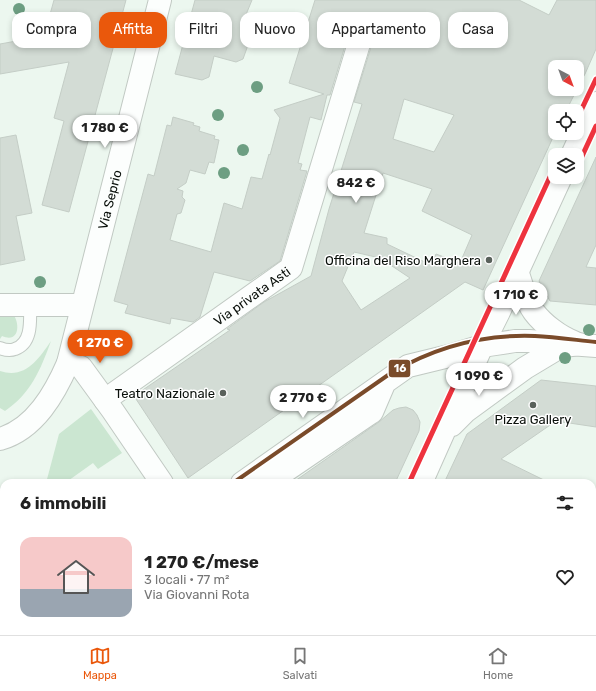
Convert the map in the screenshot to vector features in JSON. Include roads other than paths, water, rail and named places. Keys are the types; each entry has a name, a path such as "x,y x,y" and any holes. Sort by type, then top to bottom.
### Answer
{"street":[{"name":"Via Seprio","path":"0,439 21,428 36,415 49,399 68,362 160,0"},
{"name":"Via privata Asti","path":"105,400 291,268 358,48"},
{"path":"575,148 596,103"},
{"path":"423,479 482,346 558,184"},
{"path":"517,271 525,295 534,312 556,333 565,339 588,345"},
{"path":"0,305 30,304 82,306"},
{"path":"248,479 408,366 450,356 482,346 515,341 588,345"},
{"path":"444,433 466,410 525,368 560,347 588,345"},
{"path":"68,362 81,367 159,479"},
{"path":"274,479 372,412 384,384"}],"lane":[{"path":"0,348 10,351 18,348 24,343 28,336 30,304"}],"place":[{"name":"Officina del Riso Marghera","path":"489,260"},
{"name":"Teatro Nazionale","path":"223,393"},
{"name":"Pizza Gallery","path":"533,405"}]}
